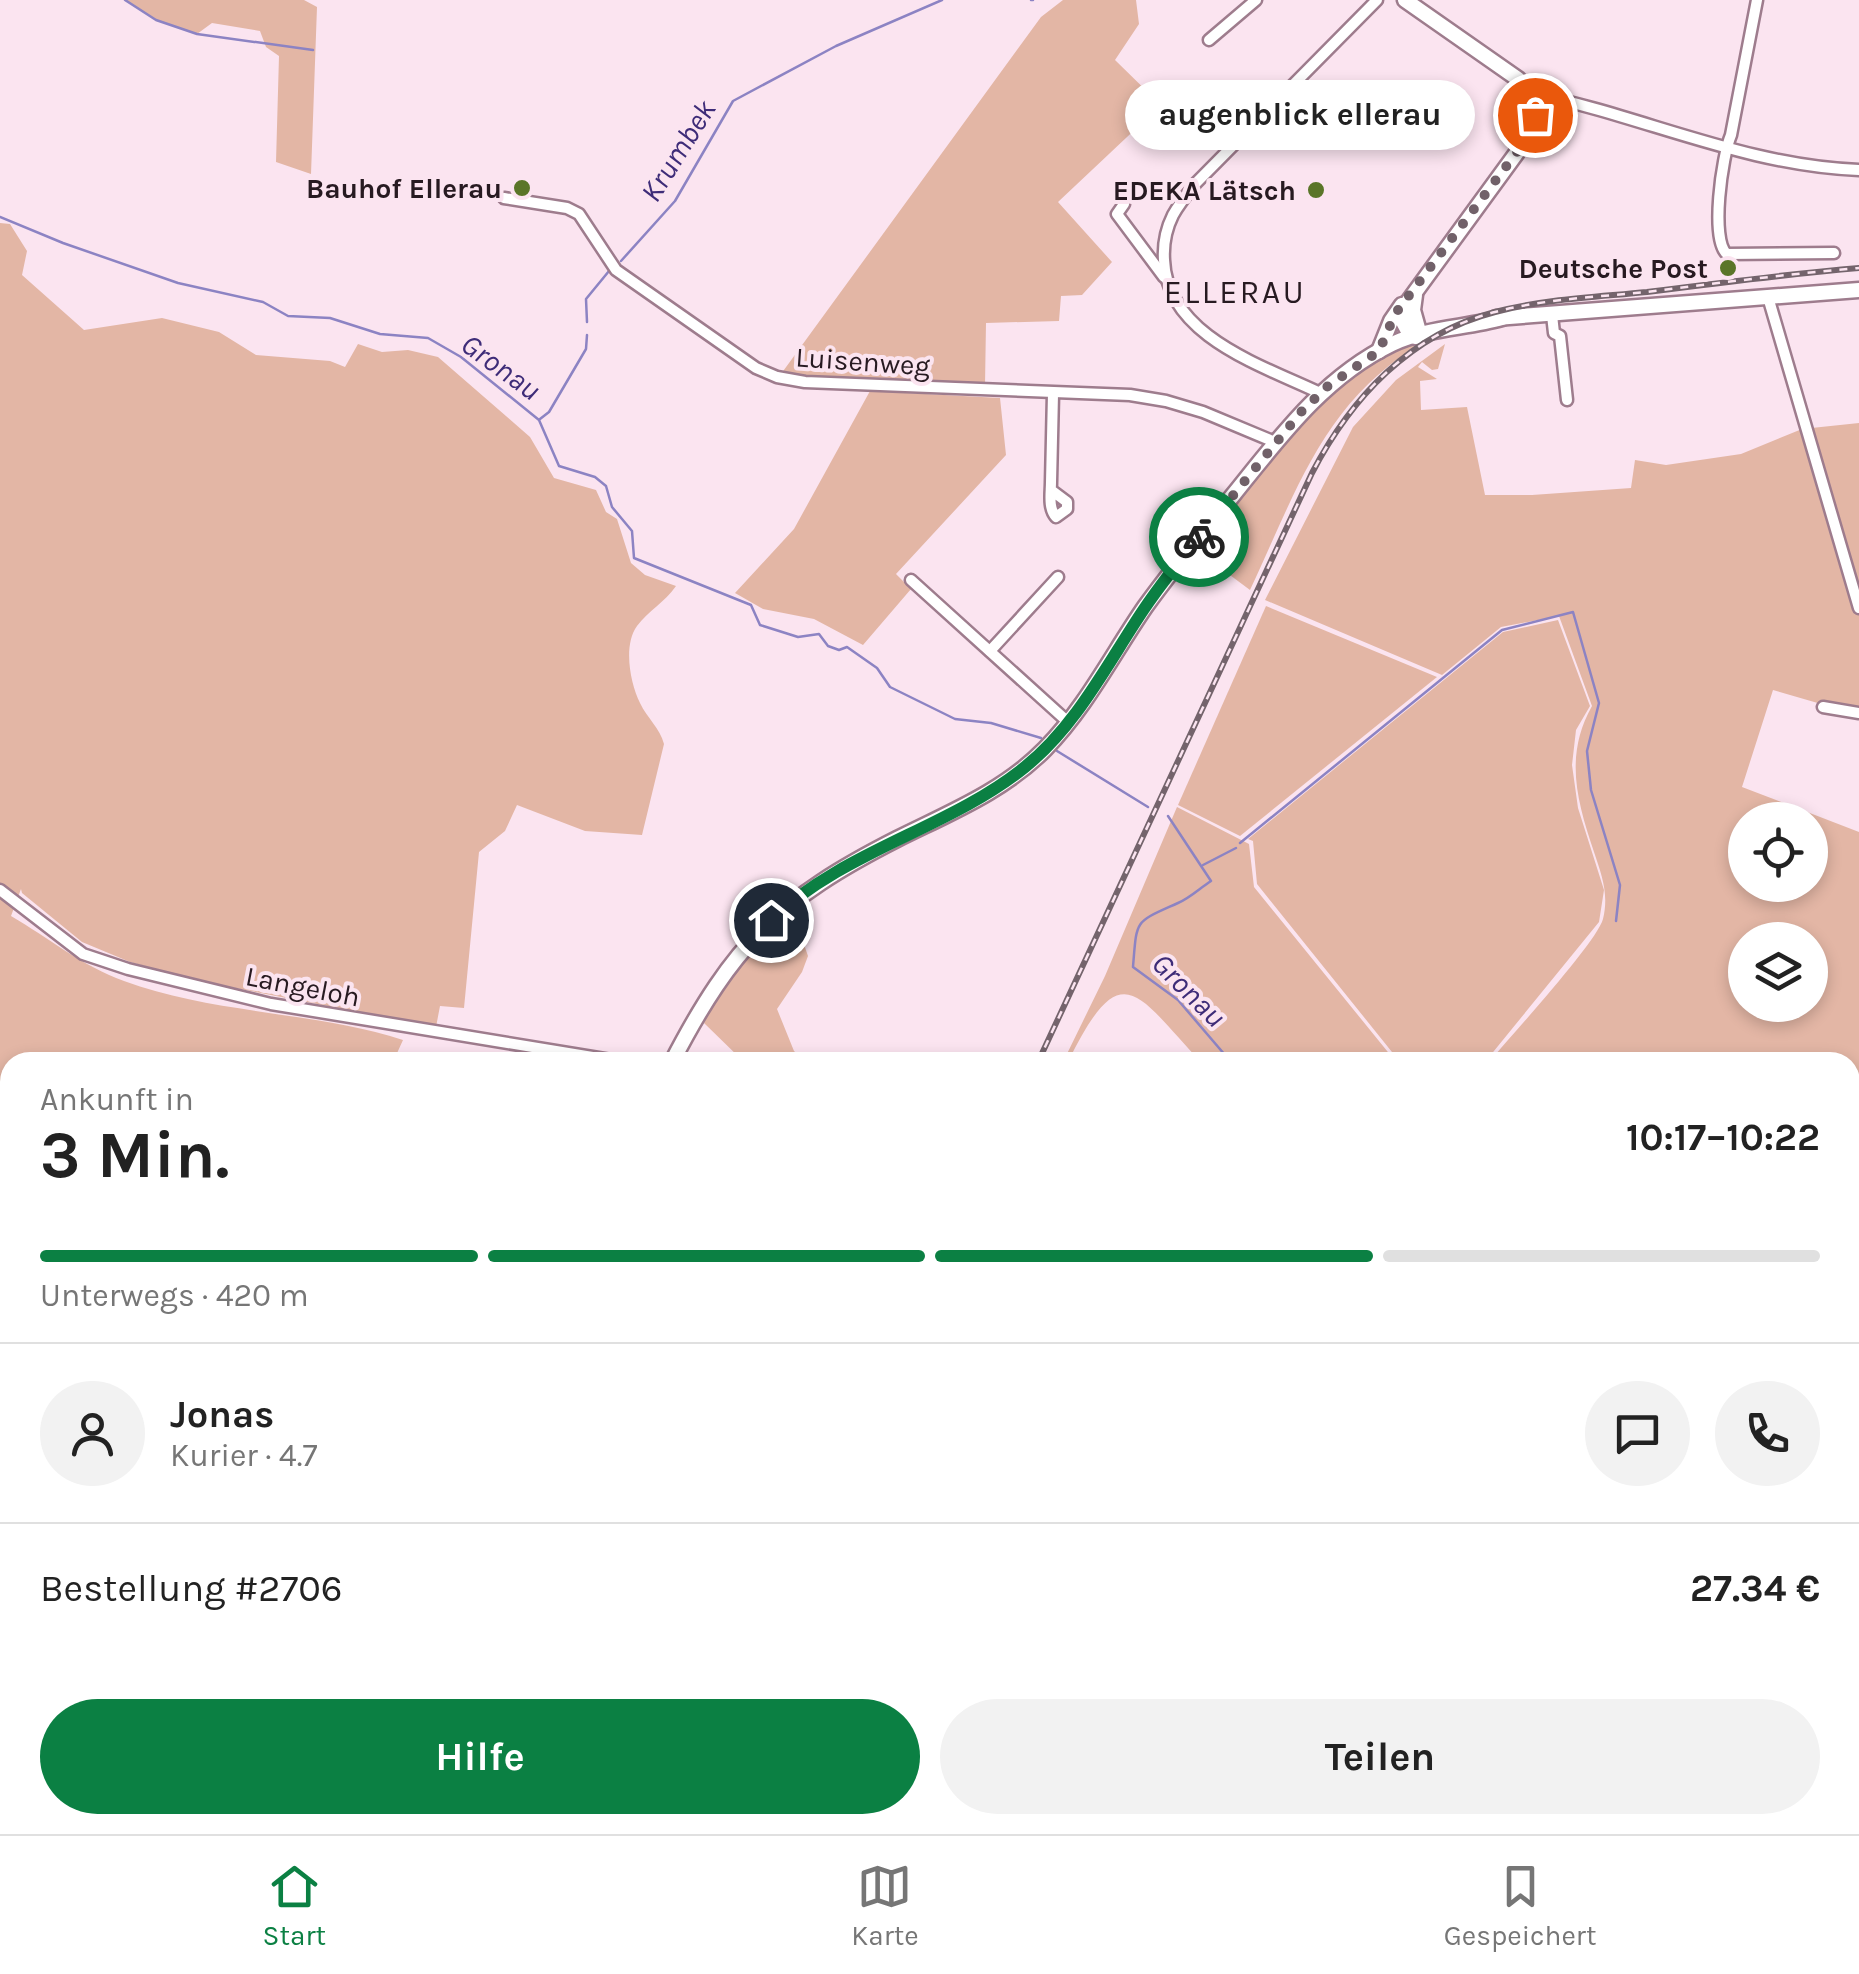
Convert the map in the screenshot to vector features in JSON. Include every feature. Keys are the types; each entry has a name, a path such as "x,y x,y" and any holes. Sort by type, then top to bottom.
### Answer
{"main road":[{"path":"1379,351 1395,314 1526,140 1535,115 1530,94 1518,79 1404,0"},
{"path":"1413,335 1404,324 1403,314 1416,290"},
{"path":"677,1052 726,968 788,904 854,861 984,796 1024,767 1068,722 1146,606 1276,442 1320,393 1379,351 1413,335 1502,318 1859,290"}],"street":[{"path":"1210,40 1256,0"},
{"path":"1165,277 1166,233 1174,213 1196,183 1377,0"},
{"path":"1757,0 1731,136 1725,148 1718,232 1722,250 1728,254 1834,253"},
{"path":"1530,94 1578,102 1725,148 1859,170"},
{"path":"1535,115 1578,102"},
{"name":"Luisenweg","path":"504,198 566,208 579,214 616,270 756,368 778,378 1054,394 1106,393 1166,401 1245,427 1276,442"},
{"path":"1124,204 1117,214 1165,277 1185,316 1199,330 1320,393"},
{"path":"1768,297 1859,608"},
{"path":"1552,315 1554,333 1560,336 1568,400"},
{"path":"1051,490 1054,394"},
{"path":"990,651 1058,577"},
{"path":"911,580 1068,722"},
{"path":"1823,707 1859,713"},
{"name":"Langeloh","path":"0,890 83,954 128,969 270,1004 561,1052"}],"shaded area":[{"path":"125,0 304,0 317,7 311,174 276,162 279,56 266,47 260,31 212,23 197,34 156,20"},
{"path":"1063,0 1136,0 1139,24 1115,60 1161,105 1058,202 1112,262 1082,295 1061,296 1059,321 986,323 985,385 781,374 1041,17"},
{"path":"0,223 10,224 27,251 22,275 84,330 162,318 219,332 256,355 330,361 345,367 358,344 382,352 408,350 438,357 530,437 554,478 596,490 606,512 617,519 631,563 645,575 676,586 637,626 630,643 636,695 664,744 642,835 585,831 517,805 505,831 479,852 464,1008 440,1006 436,1027 204,982 130,962 82,942 21,889 11,916 80,960 124,981 192,1000 334,1023 403,1040 398,1052 0,1052"},
{"path":"1429,339 1393,362 1339,417 1300,481 1250,590 1195,549 1269,455 1327,396 1359,371 1393,352"},
{"path":"1445,344 1438,369 1432,370 1422,362 1418,367 1437,379 1420,381 1421,410 1467,407 1485,495 1631,488 1635,460 1666,465 1741,454 1802,429 1859,423 1859,715 1773,690 1742,787 1781,802 1728,802 1728,902 1828,902 1828,820 1859,832 1859,1052 1498,1052 1586,948 1605,910 1604,885 1576,779 1578,743 1592,706 1559,616 1501,627 1442,675 1265,600 1353,427 1396,380"},
{"path":"870,391 1000,398 1006,455 896,574 911,589 863,645 814,619 763,609 735,593 794,529"},
{"path":"1266,606 1437,677 1240,836 1178,805"},
{"path":"1558,620 1590,706 1576,730 1572,765 1578,808 1604,890 1599,922 1493,1052 1392,1052 1257,884 1253,841 1248,839 1503,632"},
{"path":"1177,807 1249,844 1254,887 1388,1052 1192,1052 1145,1003 1131,995 1117,996 1103,1006 1073,1052 1068,1052"},
{"path":"801,907 800,933 808,956 777,1009 795,1052 734,1052 704,1023 740,963 788,912"}],"waterway":[{"path":"125,0 156,20 197,34 313,50"},
{"name":"Krumbek","path":"621,261 675,201 733,101 836,46 942,0"},
{"name":"Gronau","path":"0,217 178,283 263,302 288,316 330,318 380,334 428,338 461,357 539,420 559,466 595,477 606,486 612,507 632,531 634,558 751,605 760,625 798,637 819,634 828,646 839,650 847,647 877,668 890,687 955,719 991,723 1041,738"},
{"name":"Krumbek","path":"587,322 586,299 609,271"},
{"name":"Krumbek","path":"540,419 549,412 586,349 587,335"},
{"path":"1240,843 1502,630 1573,612 1599,703 1587,751 1591,790 1620,885 1616,921"},
{"name":"Gronau","path":"1057,751 1148,807"},
{"name":"Gronau","path":"1168,816 1211,881 1140,924 1133,967 1178,1000 1222,1052"},
{"path":"1203,865 1236,848"}],"railway":[{"path":"1043,1052 1312,473 1345,419 1386,373 1436,336 1495,312 1571,299 1859,268"}],"way so far":[{"path":"1199,537 1302,411 1328,386 1379,351 1395,314 1526,140 1535,115"}],"place":[{"name":"augenblick ellerau","path":"1535,115"},
{"name":"Bauhof Ellerau","path":"522,188"},
{"name":"EDEKA Lätsch","path":"1316,190"},
{"name":"Deutsche Post","path":"1728,268"}],"district":[{"name":"ELLERAU","path":"1235,292"}],"route":[{"path":"771,920 810,888 854,861 984,796 1024,767 1068,722 1146,606 1199,537"}]}
